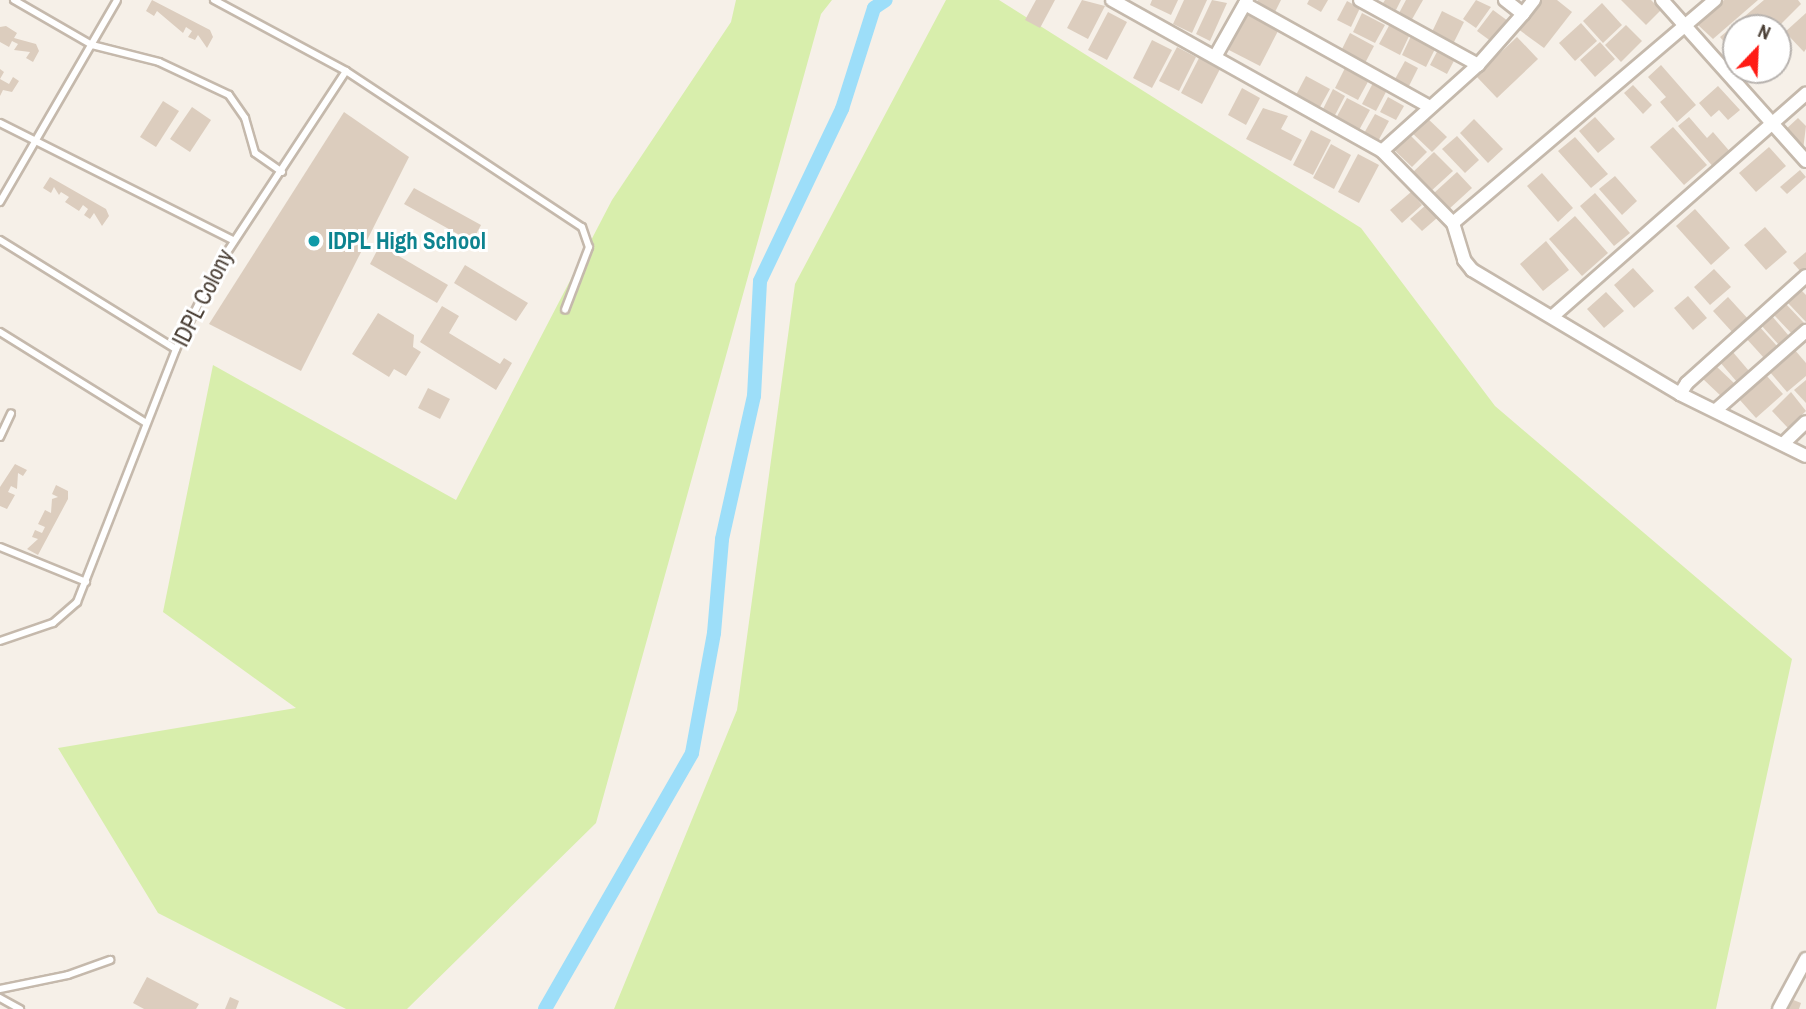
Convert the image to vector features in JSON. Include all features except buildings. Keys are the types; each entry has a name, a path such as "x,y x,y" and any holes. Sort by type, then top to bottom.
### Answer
{"street":[{"path":"1112,0 1382,151 1453,223 1464,260 1472,270 1680,394 1806,456"},
{"path":"1505,0 1524,14"},
{"path":"1382,151 1428,106 1478,65 1534,0"},
{"path":"1662,0 1687,25 1770,126 1806,161"},
{"path":"1453,223 1715,0"},
{"path":"1215,57 1246,2 1428,106"},
{"path":"1369,2 1478,65"},
{"path":"1553,316 1806,94"},
{"path":"1680,394 1687,383 1806,276"},
{"path":"1716,410 1806,331"},
{"path":"1784,443 1806,422"},
{"path":"1779,1009 1806,959"}],"lane":[{"path":"15,0 92,45 159,62 229,95 245,118 255,153 282,172"},
{"path":"0,202 117,0"},
{"path":"214,0 346,71 582,227 589,247 565,310"},
{"name":"IDPL Colony","path":"0,641 53,623 77,602 176,349 233,240 282,172 346,71"},
{"path":"0,123 33,143 233,240"},
{"path":"0,240 176,349"},
{"path":"0,332 146,422"},
{"path":"0,437 11,413"},
{"path":"0,547 86,582"},
{"path":"0,989 68,975 110,960"},
{"path":"0,998 20,1009"}],"green space":[{"path":"736,0 832,0 821,14 596,823 407,1009 346,1009 158,913 58,748 296,708 163,612 213,365 456,500 612,200 731,22"},
{"path":"946,0 999,0 1361,228 1495,406 1792,659 1716,1009 614,1009 737,710 795,284"}],"waterway":[{"path":"545,1009 692,753 714,633 722,539 754,396 760,281 842,109 874,8 886,0"}],"place":[{"name":"IDPL High School","path":"314,241"}]}
